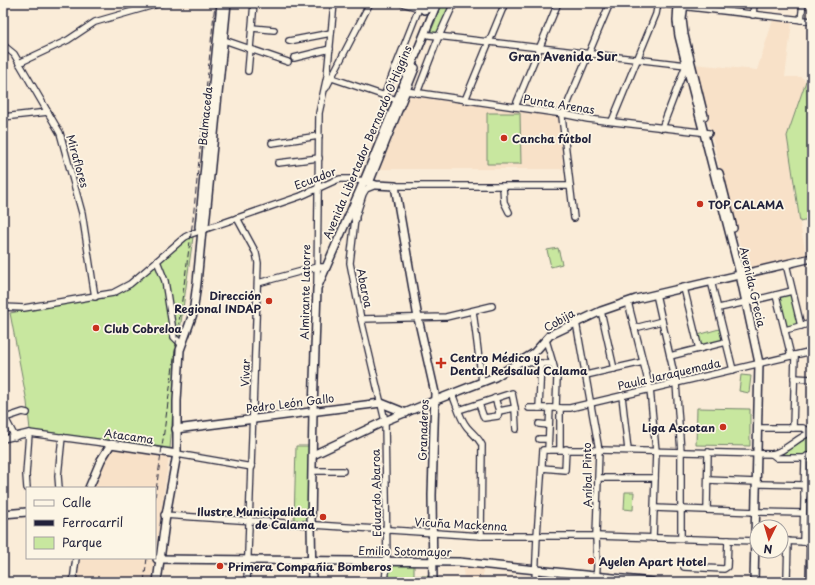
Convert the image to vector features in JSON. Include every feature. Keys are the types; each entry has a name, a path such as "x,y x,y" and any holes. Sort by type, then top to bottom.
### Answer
{"main road":[{"name":"Balmaceda","path":"157,582 165,515 175,454 180,350 193,314 195,299 202,230 200,225 221,3"},
{"name":"Balmaceda","path":"202,230 205,226 227,3"},
{"path":"421,7 433,7 438,3"},
{"name":"Avenida Libertador Bernardo O'Higgins","path":"317,288 352,206 366,182 406,91 428,35 438,3"},
{"name":"Avenida Grecia","path":"681,5 678,27 686,65 706,133 742,274 762,363 762,428 759,454"},
{"name":"Avenida Grecia","path":"681,5 683,27 706,133"},
{"path":"421,7 430,15 434,16"},
{"name":"Avenida Libertador Bernardo O'Higgins","path":"366,182 397,100 434,16"},
{"name":"Ecuador","path":"366,182 376,185 395,186"},
{"name":"Granaderos","path":"395,186 418,318 436,400 432,495 433,582"},
{"path":"352,206 355,219"},
{"name":"Cobija","path":"312,455 385,421 495,377 534,353 550,335 601,310 656,294 812,258"},
{"name":"Almirante Latorre","path":"312,582 312,455 317,288"},
{"name":"Avenida Grecia","path":"758,519 762,363"},
{"name":"Pedro León Gallo","path":"176,429 381,403 406,413"},
{"path":"89,487 101,460 112,444"},
{"name":"Atacama","path":"112,444 175,454"},
{"path":"3,514 26,512"},
{"name":"Avenida Grecia","path":"758,512 759,519"},
{"name":"Balmaceda","path":"154,582 159,559"},
{"name":"Emilio Sotomayor","path":"159,559 433,562 483,564 596,579 648,582"},
{"name":"Avenida Grecia","path":"754,582 755,559"},
{"path":"758,582 759,559"}],"street":[{"path":"19,62 68,40 96,22 162,3"},
{"path":"248,71 254,3"},
{"path":"253,15 257,11 258,3"},
{"path":"334,3 329,77 397,100"},
{"name":"Almirante Latorre","path":"317,288 320,109 329,77 370,3"},
{"path":"384,96 421,7 402,3"},
{"path":"417,93 439,36 454,3"},
{"path":"465,100 505,3"},
{"path":"515,107 558,3"},
{"path":"574,218 562,117 610,3"},
{"path":"654,3 812,21"},
{"path":"753,15 754,3"},
{"path":"801,20 803,3"},
{"path":"612,121 656,14 658,4"},
{"path":"252,28 274,30"},
{"path":"289,41 331,33"},
{"path":"428,35 686,65 693,70"},
{"path":"224,40 291,60 330,49"},
{"name":"Miraflores","path":"3,45 14,54 60,133 82,213 95,297"},
{"path":"662,128 686,65"},
{"name":"Punta Arenas","path":"406,91 706,133"},
{"path":"3,117 48,112"},
{"path":"272,143 319,136"},
{"path":"278,163 319,158"},
{"name":"Ecuador","path":"3,308 24,308 95,297 122,290 185,237 302,196 319,187 340,179 366,182"},
{"name":"Abaroa","path":"376,185 369,187 364,191 355,219 350,264 361,319 381,403"},
{"name":"Ecuador","path":"395,186 570,186"},
{"path":"503,186 504,202 509,212"},
{"name":"Vivar","path":"237,218 256,253 258,262 247,582"},
{"path":"157,261 165,281 174,337 182,345"},
{"path":"786,264 801,326"},
{"path":"258,284 317,267 326,266"},
{"path":"711,281 719,308 733,370"},
{"path":"684,288 699,349"},
{"path":"719,308 792,291"},
{"path":"656,294 676,383 681,452 681,538"},
{"path":"776,295 793,356 794,378 792,428"},
{"path":"628,302 650,389 656,451 653,538"},
{"path":"361,319 446,317 492,306"},
{"path":"601,310 614,369"},
{"path":"473,311 482,382"},
{"path":"635,328 662,321"},
{"name":"Aníbal Pinto","path":"576,322 599,450 596,579"},
{"path":"785,330 812,323"},
{"path":"542,468 565,470 556,408 557,377 546,340"},
{"path":"670,356 726,342"},
{"name":"Paula Jaraquemada","path":"529,408 570,408 812,351"},
{"path":"521,362 553,364"},
{"path":"586,375 643,362"},
{"path":"539,408 541,363"},
{"path":"794,378 812,379"},
{"path":"458,410 512,393 516,408 516,429"},
{"path":"452,394 461,418 482,445 481,536"},
{"path":"622,396 628,450"},
{"path":"479,404 484,418 498,416 499,411 495,398"},
{"name":"Eduardo Abaroa","path":"381,403 385,421 387,530 387,562 385,582"},
{"path":"499,411 516,408"},
{"path":"535,582 536,536 542,468 548,439 549,425 556,408"},
{"path":"15,437 5,418 23,412 26,413"},
{"path":"539,424 549,425"},
{"path":"545,450 628,450 772,454 786,448 811,432 807,429 762,428"},
{"path":"27,487 26,475 29,433"},
{"name":"Atacama","path":"3,439 29,433 112,444"},
{"path":"59,487 58,476 62,437"},
{"path":"539,439 548,439"},
{"path":"707,510 708,452"},
{"name":"Atacama","path":"175,454 252,467"},
{"path":"772,454 777,458 805,461 812,465"},
{"path":"803,542 805,461 807,456 812,456"},
{"path":"312,471 343,471"},
{"path":"599,478 655,478"},
{"path":"708,480 804,485"},
{"path":"804,494 812,494"},
{"path":"654,508 803,513"},
{"name":"Vicuña Mackenna","path":"165,515 481,536 596,536 749,541"},
{"path":"684,567 724,569 727,567 728,540"},
{"path":"789,541 811,542 809,579"},
{"path":"73,582 76,559"},
{"path":"787,578 788,559"}],"shaded area":[{"path":"773,20 792,22 785,77 801,77 806,81 787,136 796,203 806,255 748,269 746,268 693,64 757,70"},
{"path":"408,96 560,116 563,169 378,169"},
{"path":"116,447 169,457 156,549 156,487 92,487 104,462"},
{"path":"80,559 155,559 151,582 77,582"},
{"path":"463,568 483,569 483,582 464,582"}],"green space":[{"path":"443,3 454,3 439,36 432,34 431,31"},
{"path":"806,81 812,81 812,219 800,222 787,136"},
{"name":"Cancha fútbol","path":"487,113 520,113 521,164 487,164"},
{"name":"Club Cobreloa","path":"193,237 178,344 170,449 30,430 27,402 10,313 115,294 135,282 188,238"},
{"path":"558,248 562,264 551,267 547,250"},
{"path":"792,294 800,324 787,328 779,297"},
{"path":"719,329 723,341 701,346 698,335"},
{"path":"741,375 751,376 749,393 739,391"},
{"name":"Liga Ascotan","path":"697,408 750,409 750,446 696,445"},
{"path":"812,435 812,456 780,457 780,453 784,453"},
{"path":"296,446 311,446 310,524 294,523"},
{"path":"625,492 634,492 633,510 624,509"},
{"path":"391,563 414,564 414,576 430,576 431,582 387,582 389,565"}],"railway":[{"path":"156,491 193,219 215,3"},
{"path":"144,582 147,559"}],"place":[{"name":"Cancha fútbol","path":"504,138"},
{"name":"TOP CALAMA","path":"700,204"},
{"name":"Dirección Regional INDAP","path":"269,301"},
{"name":"Club Cobreloa","path":"96,328"},
{"name":"Centro Médico y Dental Redsalud Calama","path":"441,363"},
{"name":"Liga Ascotan","path":"723,427"},
{"name":"Ilustre Municipalidad de Calama","path":"323,517"},
{"name":"Ayelen Apart Hotel","path":"591,561"},
{"name":"Primera Compañia Bomberos","path":"220,566"}],"district":[{"name":"Gran Avenida Sur","path":"563,56"}]}
